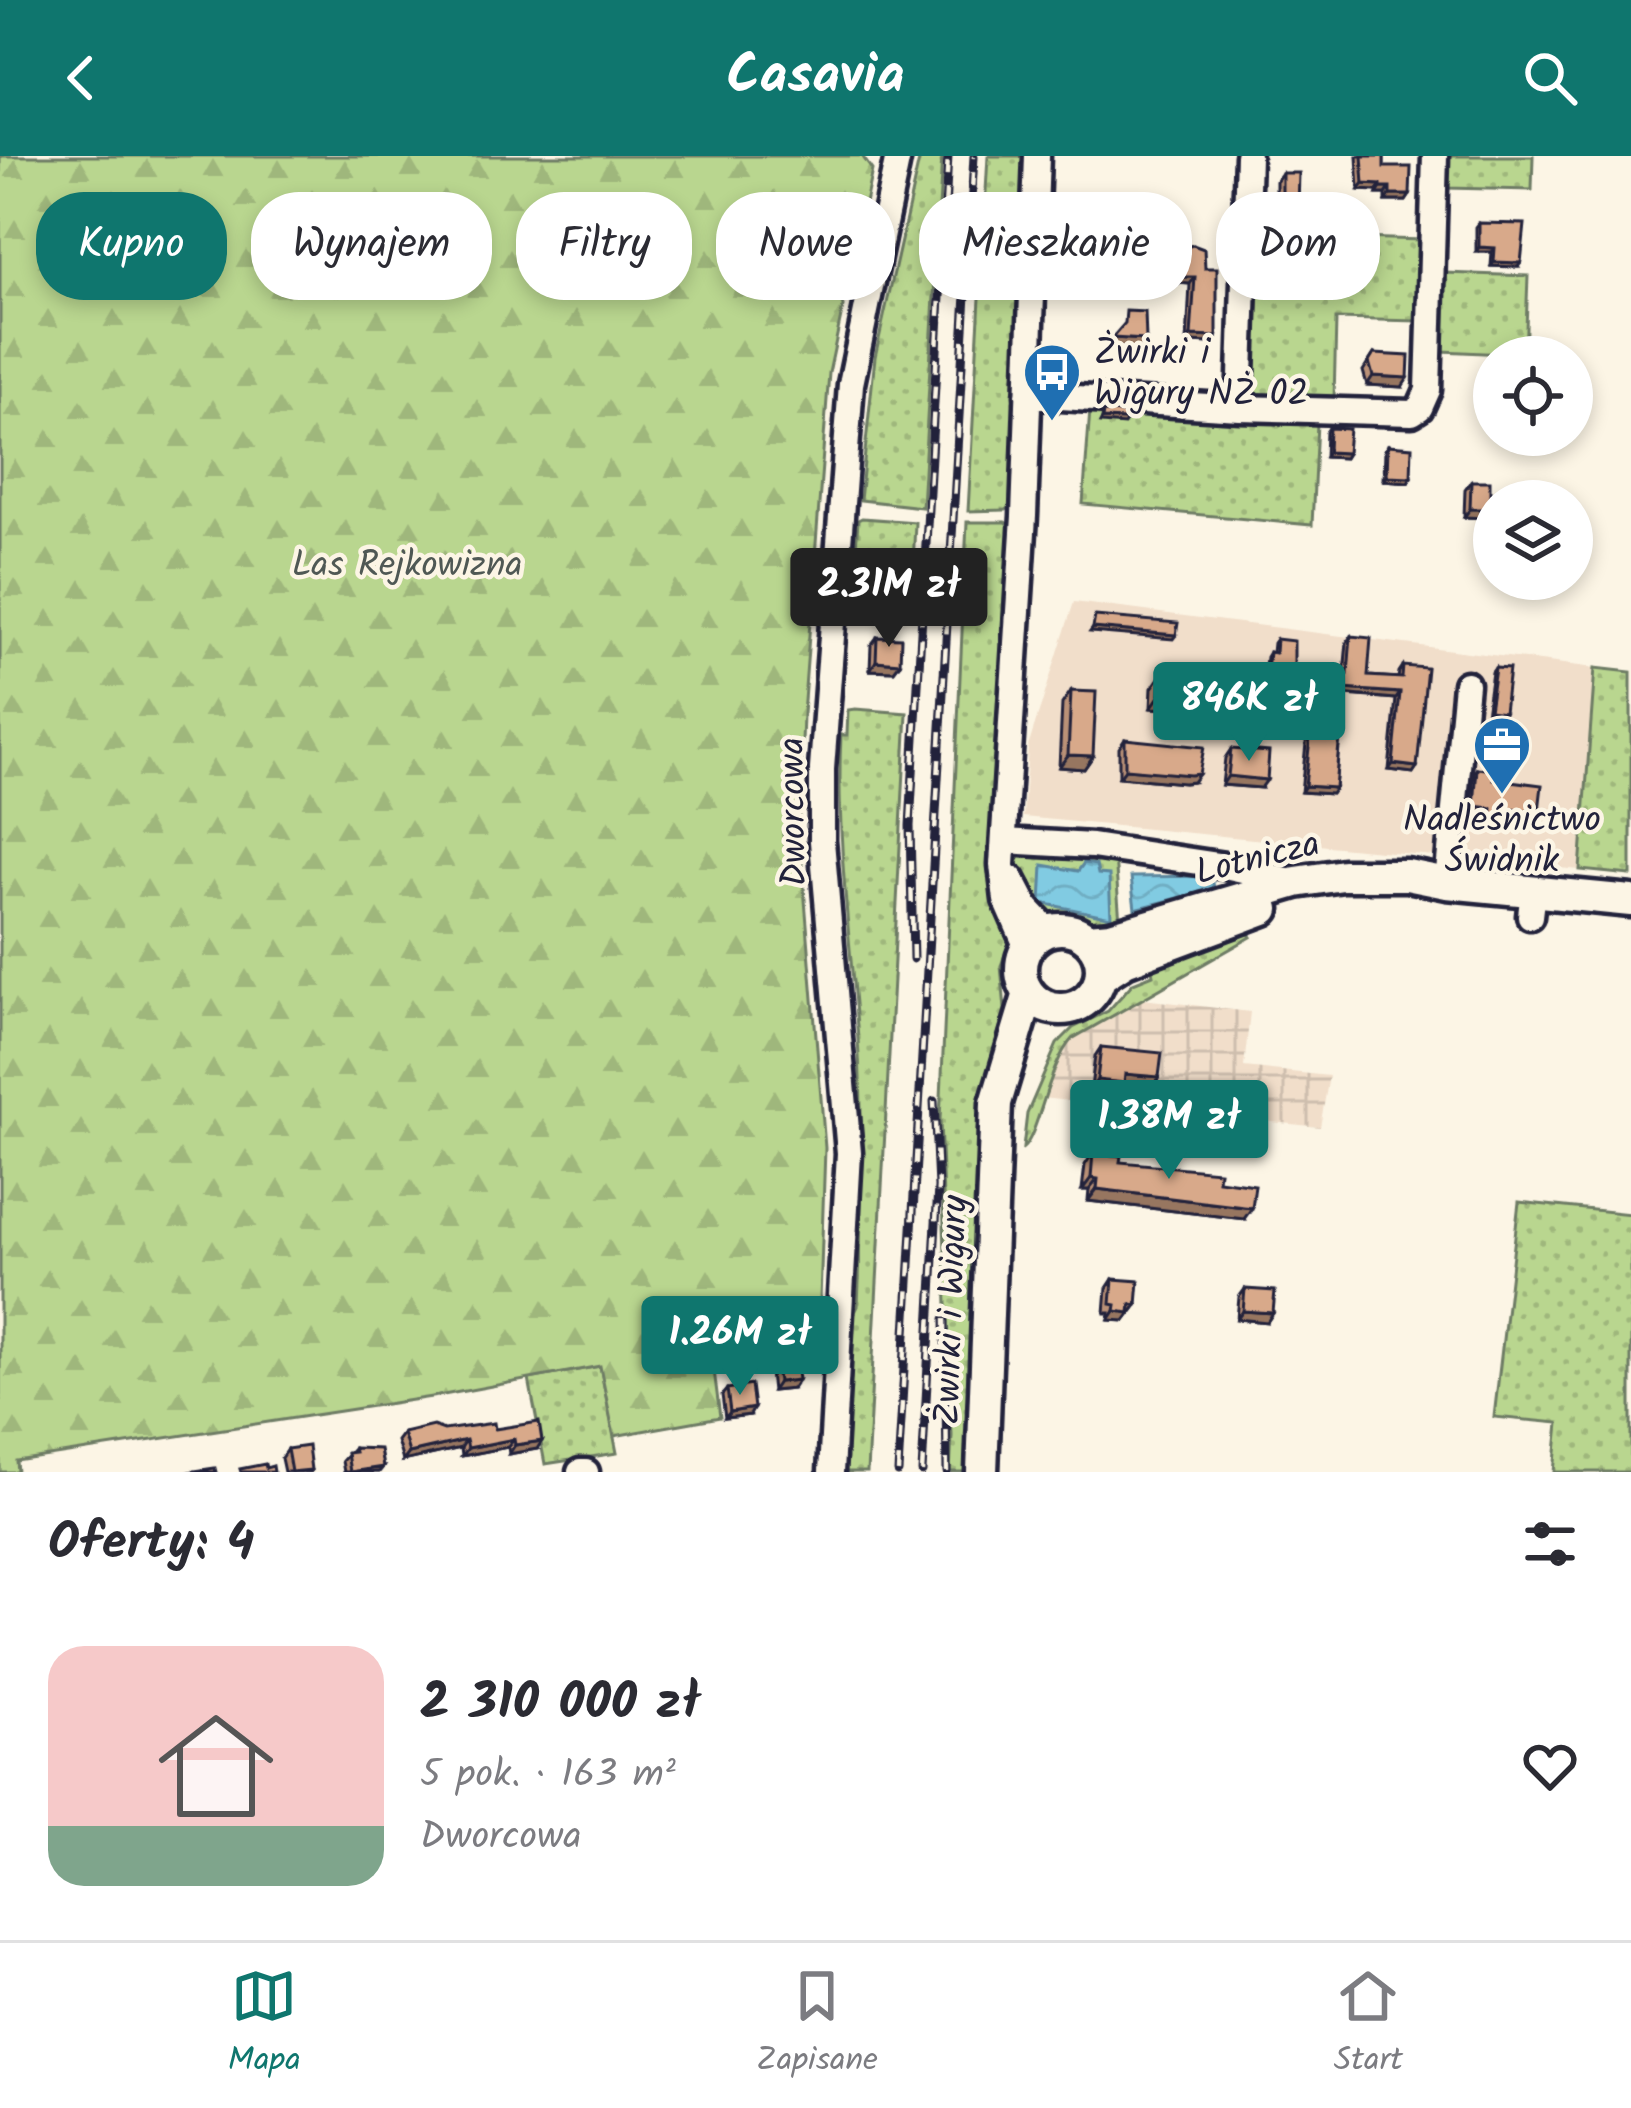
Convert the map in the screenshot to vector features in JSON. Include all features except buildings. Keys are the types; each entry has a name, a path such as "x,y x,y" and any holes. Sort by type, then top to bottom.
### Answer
{"main road":[{"name":"Lotnicza","path":"1088,939 1112,937 1296,882 1359,874 1429,878 1532,904 1631,901"},
{"name":"Lotnicza","path":"1100,977 1117,964 1302,896 1360,885 1447,883"},
{"path":"1069,930 1088,939 1098,954 1100,977 1086,1000 1072,1008 1041,1000 1021,971 1038,939 1069,930"},
{"name":"Żwirki i Wigury","path":"982,1472 995,1151 1041,1000"}],"street":[{"name":"Dworcowa","path":"831,1472 849,1154 822,841 822,769 851,384 898,156"},
{"path":"1037,156 1004,841 1018,893 1038,939"},
{"path":"1240,408 1248,156"},
{"path":"1028,395 1402,414 1420,408 1428,390 1436,156"},
{"path":"1447,883 1466,684"},
{"path":"1004,841 1107,849 1296,882"}],"shaded area":[{"path":"1074,602 1595,668 1580,870 1023,817 1028,747"},
{"path":"1143,999 1250,1012 1244,1067 1329,1076 1320,1127 1041,1098 1063,1048 1072,1039"}],"green space":[{"name":"Las Rejkowizna","path":"0,156 862,156 872,170 867,192 716,192 716,300 844,300 829,373 803,714 799,830 783,832 784,850 801,850 825,1148 819,1331 711,1347 720,1417 614,1436 600,1366 16,1461 17,1472 0,1472"},
{"path":"920,156 942,156 940,192 919,192 919,300 934,300 922,507 860,500 875,357 888,300 895,300 895,268"},
{"path":"988,156 1028,156 1027,192 986,192"},
{"path":"1448,156 1533,156 1532,190 1447,188"},
{"path":"1380,239 1422,240 1418,321 1336,319 1334,400 1249,397 1253,300 1380,300"},
{"path":"1444,273 1528,276 1526,336 1473,336 1473,352 1442,351"},
{"path":"980,300 1022,300 1014,505 1006,510 968,511"},
{"path":"1090,410 1317,423 1312,525 1083,504"},
{"path":"858,520 915,522 913,567 855,564"},
{"path":"967,522 1005,522 1014,528 1009,943 1001,966 1005,1009 983,1089 971,1472 950,1472 940,1120"},
{"path":"1595,668 1631,672 1631,875 1580,870"},
{"path":"848,710 907,713 867,1472 840,1472 849,1324 858,1306 861,1205 860,1072 840,812 841,735 847,735"},
{"path":"1035,849 1115,857 1120,922 1089,926 1043,913 1018,879 1016,866 1021,854"},
{"path":"1243,925 1251,937 1072,1039 1056,1065 1023,1148 1027,1114 1057,1044 1073,1028 1108,1011 1133,983 1153,975 1151,965"},
{"path":"1519,1202 1631,1214 1631,1472 1554,1472 1559,1423 1494,1417"},
{"path":"600,1366 617,1453 545,1464 529,1379"}],"water":[{"path":"1084,863 1096,865 1098,874 1109,875 1111,917 1041,903 1043,865 1078,871"},
{"path":"1212,876 1214,889 1135,909 1131,877"}],"railway":[{"path":"913,959 910,826 948,156"},
{"path":"898,1472 974,156"},
{"path":"922,1472 938,1187 934,1101"},
{"path":"945,1319 947,1472"}],"place":[{"name":"Żwirki i Wigury NŻ 02","path":"1052,423"},
{"name":"Nadleśnictwo Świdnik","path":"1502,796"}]}
